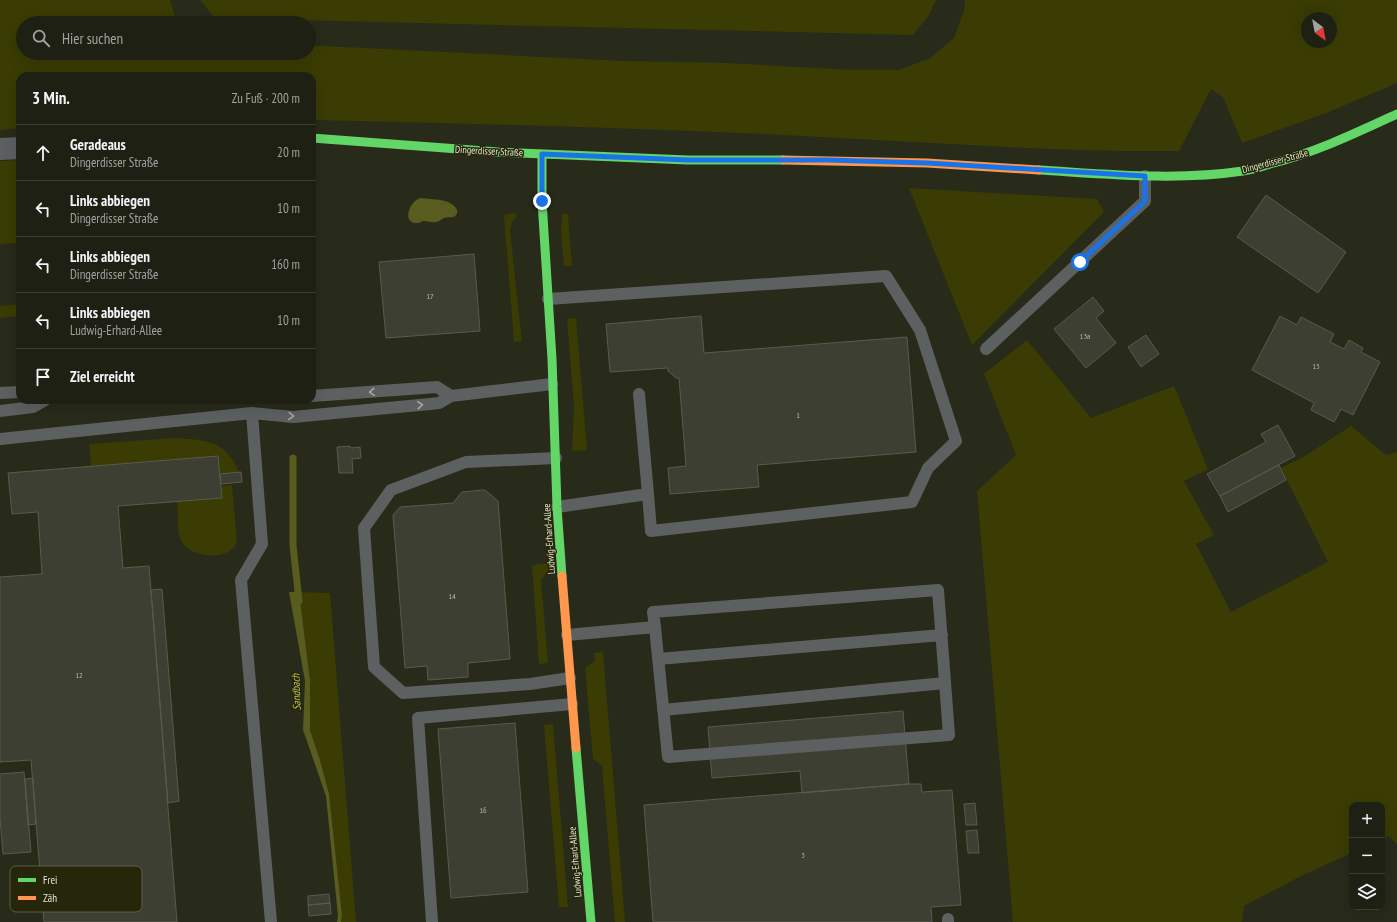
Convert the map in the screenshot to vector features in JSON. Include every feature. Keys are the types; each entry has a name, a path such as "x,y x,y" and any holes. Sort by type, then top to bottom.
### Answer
{"street":[{"name":"Dingerdisser Straße","path":"316,138 454,150 542,154 688,160 827,160 927,163 1145,176 1183,176 1244,171 1274,163 1317,149 1397,114"},
{"path":"0,149 16,148"},
{"name":"Ludwig-Erhard-Allee","path":"542,154 542,201 556,458 557,507 572,704 592,922"}],"lane":[{"path":"986,349 1145,201 1145,176"},
{"path":"548,299 886,276 920,330 956,441 928,468 912,502 651,531 639,394"},
{"path":"0,439 252,413 293,417 430,404 438,403 451,396 552,384"},
{"path":"316,396 436,387 451,396"},
{"path":"0,393 16,392"},
{"path":"0,411 33,407 39,404"},
{"path":"252,413 262,544 241,580 271,922"},
{"path":"556,458 466,462 391,490 364,528 374,667 403,693 530,684 570,678"},
{"path":"557,507 648,494"},
{"path":"938,590 942,635 949,735 668,757 653,612 938,590"},
{"path":"567,635 655,626"},
{"path":"658,659 942,635"},
{"path":"663,710 945,683"},
{"path":"432,922 418,718 572,704"}],"shaded area":[{"path":"0,0 170,0 175,16 16,16 16,60 316,60 316,46 324,46 624,61 727,63 853,70 899,70 930,58 954,38 965,7 965,0 1397,0 1397,83 1324,114 1242,143 1223,97 1211,89 1179,151 1124,151 1014,147 632,129 316,120 316,72 16,72 16,128 0,130"},
{"path":"200,0 936,0 929,15 913,35 316,20 316,16 213,16"},
{"path":"16,160 16,243 0,244 0,161"},
{"path":"909,188 1097,199 1104,212 972,345"},
{"path":"420,198 439,200 452,204 456,208 457,213 453,217 446,217 437,222 413,222 408,217 408,212 416,200"},
{"path":"515,213 516,217 512,222 510,231 522,341 514,342 504,215"},
{"path":"562,214 568,214 572,266 564,266 561,231"},
{"path":"16,304 16,316 0,318 0,306"},
{"path":"576,318 587,450 572,451 574,406 567,319"},
{"path":"1027,340 1091,418 1174,386 1208,469 1184,481 1214,535 1196,544 1231,612 1328,562 1281,468 1305,456 1351,426 1386,455 1397,452 1397,844 1389,836 1385,838 1385,802 1349,802 1349,854 1303,875 1244,906 1242,922 1013,922 977,491 1016,455 984,374"},
{"path":"173,438 204,441 221,448 228,453 239,473 220,474 218,456 91,466 89,444"},
{"path":"232,485 237,542 233,548 226,553 218,555 199,554 191,550 184,545 179,535 177,501 222,497 221,486"},
{"path":"550,563 550,568 541,580 548,663 539,664 532,565"},
{"path":"289,592 299,592 310,680 310,730 329,794 342,915 341,922 337,922 338,916 326,796 303,730 305,681"},
{"path":"299,592 330,593 356,922 341,922 342,915 329,794 310,730 310,680"},
{"path":"603,652 625,922 615,922 602,766 593,759 585,668 595,661 594,653"},
{"path":"553,724 568,907 559,907 544,725"}],"building":[{"path":"1266,195 1346,252 1318,293 1237,237"},
{"path":"474,254 480,331 386,338 379,262"},
{"path":"1093,297 1104,311 1096,318 1116,343 1086,368 1054,329"},
{"path":"701,316 704,353 907,337 916,452 757,465 759,487 670,494 668,468 686,466 679,378 676,378 668,371 668,368 610,372 606,324"},
{"path":"1280,316 1297,325 1301,317 1334,334 1330,342 1344,349 1349,340 1363,348 1361,352 1380,362 1353,415 1341,409 1334,422 1311,410 1314,403 1252,370"},
{"path":"1146,335 1159,354 1141,367 1128,347"},
{"path":"1278,425 1295,456 1220,496 1207,474 1266,442 1261,434"},
{"path":"350,446 351,448 360,447 361,458 352,459 353,473 339,473 337,447"},
{"path":"218,456 222,498 118,506 123,568 149,566 177,922 44,922 43,912 142,912 142,866 40,866 31,760 0,762 0,577 42,574 38,512 12,514 8,473"},
{"path":"1279,465 1286,480 1228,512 1220,496"},
{"path":"241,472 242,482 221,484 220,474"},
{"path":"485,490 498,501 510,659 468,663 468,677 428,680 427,666 405,668 393,515 400,507 453,503 462,492"},
{"path":"162,589 179,801 168,803 151,590"},
{"path":"903,711 909,784 802,793 800,771 712,778 708,727"},
{"path":"515,723 528,892 451,898 438,729"},
{"path":"24,772 31,852 3,854 0,818 0,774"},
{"path":"33,778 36,824 28,825 25,779"},
{"path":"921,784 922,792 952,790 961,905 931,907 932,922 653,922 644,805"},
{"path":"975,803 977,825 966,825 964,804"},
{"path":"977,830 979,853 968,853 966,831"},
{"path":"329,894 330,903 308,905 308,896"},
{"path":"330,903 331,914 309,916 308,905"}],"waterway":[{"name":"Sandbach","path":"293,458 293,545 299,601"}],"traffic: fast":[{"path":"1039,170 1141,176 1192,176 1246,171 1319,148 1397,114"},
{"path":"316,138 498,152 688,160 783,160"},
{"path":"542,154 542,201 552,359 557,507 562,576"},
{"path":"576,748 591,922"}],"traffic: slow":[{"path":"783,160 927,163 1039,170"},
{"path":"562,576 576,748"}],"route":[{"path":"542,201 542,154 688,160 827,160 927,163 1145,176 1145,201 1080,262"}]}
